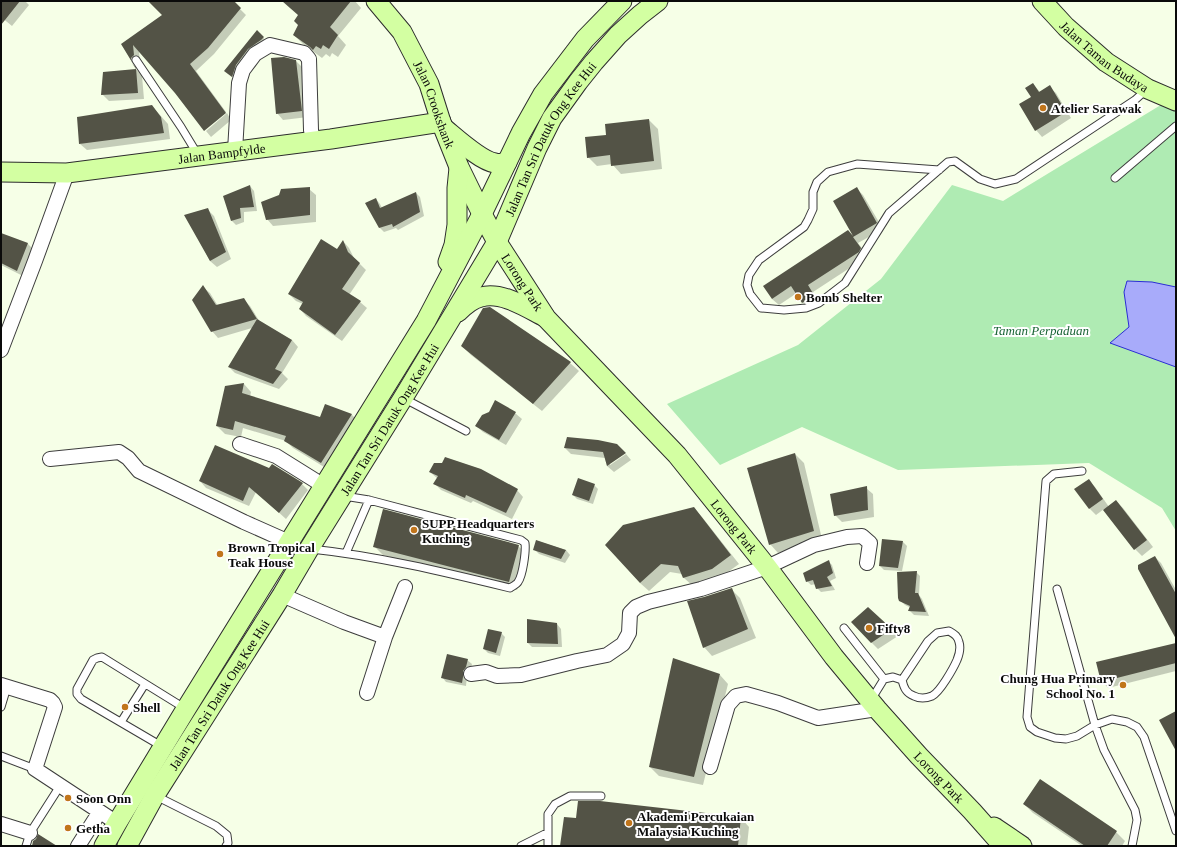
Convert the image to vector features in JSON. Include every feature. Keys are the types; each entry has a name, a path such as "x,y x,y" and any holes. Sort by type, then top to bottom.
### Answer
{"main road":[{"name":"Jalan Crookshank","path":"376,1 402,32 429,84 442,125 459,167 482,214"},
{"name":"Jalan Tan Sri Datuk Ong Kee Hui","path":"104,846 186,709 426,321 482,214 521,133 543,94 585,38 622,1"},
{"name":"Jalan Tan Sri Datuk Ong Kee Hui","path":"127,846 155,796 282,595 498,242 536,148 552,118 578,82 618,35 658,1"},
{"name":"Jalan Taman Budaya","path":"1042,1 1066,27 1106,62 1148,89 1176,101"},
{"name":"Jalan Bampfylde","path":"1,172 67,173 442,125"},
{"path":"442,125 463,144 484,159 494,164 507,162"},
{"path":"426,321 454,245 457,225 456,201 459,167"},
{"name":"Lorong Park","path":"482,214 546,318 677,455 767,567 834,657 919,756 972,811"},
{"path":"450,319 466,305 481,297 496,296 513,300 546,318"},
{"path":"972,811 1003,846"},
{"path":"972,811 1022,846"}],"street":[{"path":"235,151 239,84 243,70 255,54 270,45 304,53 309,59 312,142"},
{"path":"1,350 67,173"},
{"path":"240,444 276,456 324,486"},
{"path":"50,459 119,452 128,458 139,471 237,519 289,542"},
{"path":"471,674 486,672 497,676 521,675 607,655 623,644 629,633 630,613 636,607 648,602 701,590 767,567 814,545 847,537 862,536 870,543 867,563"},
{"path":"367,693 385,637 405,587"},
{"path":"282,595 344,622 385,637"},
{"path":"4,686 50,700 55,707 35,768 116,824"},
{"path":"710,767 728,705 736,696 746,694 778,703 818,718 874,705"},
{"path":"78,846 99,813"},
{"path":"1,824 28,840"}],"lane":[{"path":"136,60 181,127 198,156"},
{"path":"939,170 857,164 828,172 817,182 813,192 813,209 804,227 759,260 749,275 747,285 750,294 761,308 784,310 806,308 819,303 845,283 889,213 939,170 948,162 955,161 980,179 995,184 1016,179 1135,100 1148,89"},
{"path":"1114,178 1176,126"},
{"path":"403,398 466,431"},
{"path":"1082,471 1054,474 1046,481 1027,717 1030,727 1037,732 1055,738 1066,739 1077,736 1095,725 1112,719 1127,722 1137,727 1144,736 1176,831"},
{"path":"309,549 346,553 432,570 510,588 518,582 521,575 525,548 525,543 521,540 369,500 342,495"},
{"path":"346,553 369,500"},
{"path":"1057,590 1095,725 1104,750 1135,810 1137,820 1132,846"},
{"path":"844,628 884,679"},
{"path":"949,631 956,635 959,641 959,652 956,661 942,686 933,695 920,699 909,694 905,690 902,680 928,641 937,633 949,631"},
{"path":"164,747 81,699 77,694 77,689 93,660 102,657 186,709"},
{"path":"884,679 893,677 902,680"},
{"path":"874,705 884,679"},
{"path":"121,722 145,684"},
{"path":"1,707 4,686"},
{"path":"1,756 35,768"},
{"path":"28,840 60,786"},
{"path":"155,796 216,826 227,836 228,843 226,846"},
{"path":"548,846 548,814 555,804 570,796 600,796"},
{"path":"521,846 547,833"}],"green space":[{"name":"Taman Perpaduan","path":"1169,100 1176,104 1176,531 1162,508 1089,463 898,470 802,427 720,465 667,404 798,345 881,279 952,185 1003,201"}],"water":[{"path":"1127,281 1152,282 1176,287 1176,367 1110,343 1129,327 1124,292"}],"building":[{"path":"1,1 20,1 1,25"},
{"path":"148,1 234,1 241,8 208,48 190,64 226,113 204,131 175,93 133,45 134,55 131,58 132,62 121,44 162,15"},
{"path":"282,1 351,1 330,27 338,35 329,49 323,45 321,49 316,46 313,50 293,35 298,25 294,21 298,15"},
{"path":"257,30 264,37 248,49 236,65 232,77 224,71"},
{"path":"284,57 296,60 302,111 276,114 271,58"},
{"path":"132,63 136,68 138,93 101,95 103,72 136,69"},
{"path":"1033,83 1039,92 1050,85 1066,112 1035,131 1019,104 1031,97 1025,88"},
{"path":"152,105 161,117 164,133 79,144 77,117"},
{"path":"649,119 654,161 611,166 610,155 587,158 585,137 606,135 605,124"},
{"path":"250,185 254,207 240,208 241,218 231,221 223,196"},
{"path":"310,187 310,215 266,220 261,202 279,195 281,189"},
{"path":"857,187 877,223 853,237 861,248 859,252 808,285 814,295 802,303 791,286 772,299 763,286 848,230 853,236 833,201"},
{"path":"416,192 420,212 393,227 392,224 379,228 365,203 376,198 380,208"},
{"path":"208,208 226,252 210,261 184,215"},
{"path":"1,233 28,243 17,271 1,263"},
{"path":"321,239 337,249 343,240 348,252 360,263 342,289 361,301 335,335 299,309 303,302 288,294"},
{"path":"203,285 216,305 244,298 257,319 211,332 192,300"},
{"path":"490,307 571,362 533,404 461,346 483,308"},
{"path":"257,319 292,340 275,369 282,372 273,384 228,367"},
{"path":"244,383 242,393 320,417 325,404 352,414 321,463 284,441 286,436 235,421 233,430 216,426 225,386"},
{"path":"495,400 516,412 499,440 475,426 482,415 489,412"},
{"path":"567,437 598,440 617,444 626,453 607,466 603,452 564,448"},
{"path":"215,445 269,468 272,464 303,483 279,513 249,487 243,501 199,481"},
{"path":"795,453 814,531 769,545 747,468"},
{"path":"445,457 481,469 518,489 506,513 466,495 465,498 433,484 438,476 429,472 434,463 442,463"},
{"path":"578,478 595,484 589,501 572,495"},
{"path":"1089,479 1103,499 1089,509 1074,489"},
{"path":"867,486 868,510 834,516 830,494"},
{"path":"1116,500 1147,540 1134,550 1103,510"},
{"path":"694,507 731,555 712,569 683,578 678,566 661,564 640,583 605,545 623,525"},
{"path":"383,509 519,545 509,582 373,547"},
{"path":"882,539 903,541 898,568 879,566"},
{"path":"536,540 566,550 561,559 533,550"},
{"path":"1155,556 1176,594 1176,639 1138,569 1138,565"},
{"path":"829,560 833,573 827,577 832,586 816,589 813,580 806,582 803,573"},
{"path":"917,571 915,593 918,593 926,612 908,611 910,606 899,601 898,598 897,572"},
{"path":"732,588 748,629 703,648 687,601"},
{"path":"868,607 892,629 871,643 851,622"},
{"path":"527,619 557,623 558,644 527,643"},
{"path":"488,629 502,632 496,653 483,649"},
{"path":"1176,643 1176,663 1101,682 1096,662"},
{"path":"447,654 468,659 466,667 463,671 462,683 441,678"},
{"path":"673,658 720,674 694,777 649,767"},
{"path":"1176,711 1176,751 1159,720"},
{"path":"1040,779 1117,831 1107,846 1085,846 1023,804"},
{"path":"578,801 600,801 741,817 738,846 560,846 564,817 576,818"},
{"path":"38,834 57,846 32,846 33,841 36,839"}],"place":[{"name":"Atelier Sarawak","path":"1043,108"},
{"name":"Bomb Shelter","path":"798,297"},
{"name":"SUPP Headquarters Kuching","path":"414,530"},
{"name":"Brown Tropical Teak House","path":"220,554"},
{"name":"Fifty8","path":"869,628"},
{"name":"Chung Hua Primary School No. 1","path":"1123,685"},
{"name":"Shell","path":"125,707"},
{"name":"Soon Onn","path":"68,798"},
{"name":"Akademi Percukaian Malaysia Kuching","path":"629,823"},
{"name":"Getha","path":"68,828"}]}
